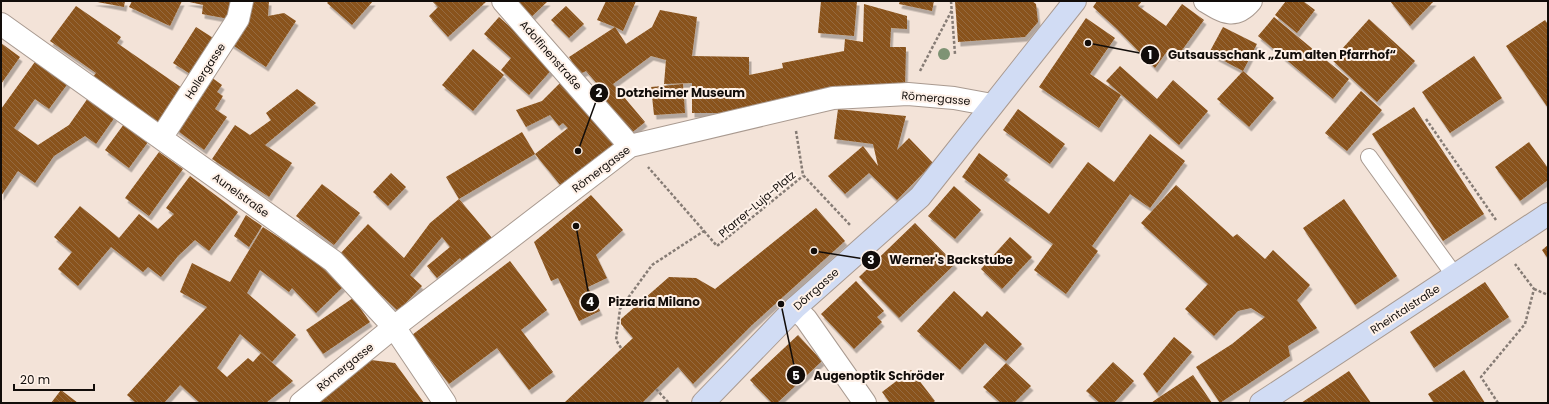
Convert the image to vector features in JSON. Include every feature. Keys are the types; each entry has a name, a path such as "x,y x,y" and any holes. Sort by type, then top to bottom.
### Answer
{"street":[{"name":"Hollergasse","path":"162,138 238,19 242,1"},
{"name":"Adolfinenstraße","path":"503,1 630,146"},
{"name":"Dörrgasse","path":"703,403 795,308 920,197 1075,1"},
{"path":"1205,1 1223,12 1241,11 1251,1"},
{"name":"Aunelstraße","path":"1,24 333,261 394,327 445,403"},
{"name":"Römergasse","path":"302,403 394,327 630,146 833,98 908,94 954,98 992,105"},
{"name":"Rheintalstraße","path":"1261,403 1548,214"},
{"path":"795,308 806,319 865,403"}],"lane":[{"path":"1369,157 1455,276"}],"path":[{"path":"952,1 955,54"},
{"path":"908,94 952,10"},
{"name":"Pfarrer-Luja-Platz","path":"792,108 803,175 867,243"},
{"path":"1426,119 1534,289 1548,295"},
{"name":"Pfarrer-Luja-Platz","path":"630,146 717,246 803,175"},
{"name":"Pfarrer-Luja-Platz","path":"621,348 616,340 620,309 652,265 704,231"},
{"path":"1498,403 1481,377 1525,324 1534,289"},
{"path":"656,389 669,403"}],"building":[{"path":"92,1 125,1 124,7"},
{"path":"132,1 182,1 170,26 129,7"},
{"path":"185,1 232,1 229,19 202,14 203,5"},
{"path":"244,1 269,1 268,16 284,13 296,21 266,67 228,42"},
{"path":"329,1 373,1 352,25 327,3"},
{"path":"432,1 487,1 448,37 429,16 438,7"},
{"path":"509,1 548,1 526,22"},
{"path":"606,1 636,1 623,31 597,20"},
{"path":"821,1 857,1 854,36 818,33"},
{"path":"900,1 934,1 932,11 899,4"},
{"path":"955,1 1032,1 1036,4 1038,22 1025,37 958,42"},
{"path":"1097,1 1142,1 1138,6 1166,26 1182,4 1204,20 1177,57 1168,50 1155,68 1093,7"},
{"path":"1286,1 1303,1 1315,10 1297,33 1275,15"},
{"path":"1390,1 1434,1 1410,26"},
{"path":"864,4 907,16 907,29 891,28 890,47 906,47 905,88 748,113 692,113 692,83 664,84 666,60 651,56 613,84 645,122 629,135 593,91 599,86 586,71 580,74 569,57 615,27 626,44 652,27 660,10 697,17 692,56 749,57 749,75 783,68 782,63 844,51 845,39 863,42"},
{"path":"76,6 121,37 117,43 185,90 160,125 93,77 96,73 50,41"},
{"path":"566,6 584,24 569,38 551,20"},
{"path":"499,17 555,66 529,95 501,70 511,58 484,34"},
{"path":"1274,17 1349,79 1333,99 1258,36"},
{"path":"1086,18 1115,38 1090,74 1121,95 1099,128 1039,87"},
{"path":"1369,19 1415,61 1377,102 1332,60"},
{"path":"1545,20 1548,24 1548,108 1506,46"},
{"path":"196,27 218,41 195,77 173,63"},
{"path":"1223,27 1257,44 1243,71 1209,53"},
{"path":"1,43 20,57 1,84"},
{"path":"473,49 504,75 473,111 442,85"},
{"path":"1474,56 1502,98 1450,133 1422,92"},
{"path":"37,59 69,82 49,109 35,99 14,128 38,145 69,125 88,98 115,117 96,144 85,136 54,156 35,183 18,171 1,196 1,109"},
{"path":"1120,66 1157,99 1173,80 1208,111 1179,145 1106,81"},
{"path":"1243,71 1274,98 1249,127 1217,99"},
{"path":"211,77 222,85 217,92 223,96 215,109 227,117 204,150 175,129"},
{"path":"563,80 617,143 561,186 535,154 568,128 563,123 559,126 550,115 526,127 516,110 542,101"},
{"path":"683,84 685,113 654,115 651,87"},
{"path":"297,89 316,103 265,145 292,163 269,197 212,159 235,125 250,135 271,120 266,113"},
{"path":"1361,91 1382,110 1347,151 1325,133"},
{"path":"1414,107 1484,214 1443,241 1372,134"},
{"path":"838,109 906,116 897,150 909,138 933,163 897,200 869,173 845,194 828,176 863,146 878,166 873,144 834,139"},
{"path":"1018,109 1065,144 1050,164 1003,130"},
{"path":"124,124 148,142 129,168 105,150"},
{"path":"522,132 535,154 459,199 446,177"},
{"path":"1150,134 1185,161 1150,208 1130,194 1092,246 1098,251 1066,294 1034,270 1053,244 962,177 979,153 1008,175 1004,180 1049,214 1088,162 1114,182"},
{"path":"1529,142 1548,168 1548,180 1520,201 1495,167"},
{"path":"159,152 183,169 149,216 125,198"},
{"path":"391,173 406,187 388,206 373,192"},
{"path":"190,176 238,212 209,251 195,240 178,256 161,277 148,267 143,272 111,247 78,286 58,269 72,252 54,237 80,206 119,238 139,214 158,229 174,214 166,208"},
{"path":"322,184 360,213 334,245 296,216"},
{"path":"1176,185 1233,237 1237,234 1265,259 1273,250 1310,285 1297,300 1317,328 1288,346 1290,356 1220,403 1196,367 1232,344 1265,317 1251,308 1238,311 1214,336 1185,309 1208,284 1141,223"},
{"path":"954,186 981,210 955,239 928,216"},
{"path":"591,195 623,230 596,255 607,278 588,287 600,311 579,321 558,278 551,281 534,242"},
{"path":"459,199 492,238 463,262 460,258 437,278 427,266 450,247 442,237 410,275 422,286 398,311 339,255 368,224 404,258 430,223"},
{"path":"1344,199 1397,276 1355,305 1303,228"},
{"path":"816,208 845,241 752,325 693,384 678,367 642,403 564,403 633,338 621,324 621,319 669,277 696,278 715,289"},
{"path":"246,215 262,226 249,247 234,236"},
{"path":"915,223 955,264 899,318 859,277"},
{"path":"263,227 318,263 343,287 316,313 292,288 289,292 260,270 247,293 296,335 272,362 240,334 217,368 227,377 248,358 253,362 261,353 293,381 266,403 200,403 180,385 164,403 136,403 127,395 207,307 180,292 192,263 230,282"},
{"path":"1010,237 1032,257 1002,289 981,269"},
{"path":"1548,245 1548,259 1542,250"},
{"path":"510,261 547,310 521,330 553,372 529,390 497,348 449,384 412,335"},
{"path":"856,281 884,311 877,317 882,322 854,349 821,314"},
{"path":"1485,282 1509,317 1434,368 1410,332"},
{"path":"954,291 982,317 987,311 1022,344 1006,361 985,343 960,370 917,331"},
{"path":"353,298 370,322 323,354 306,330"},
{"path":"798,335 822,361 777,403 772,403 750,380"},
{"path":"1174,337 1192,352 1157,393 1143,374"},
{"path":"371,360 395,363 424,403 317,403"},
{"path":"1113,362 1134,381 1114,403 1100,403 1086,391"},
{"path":"1006,363 1031,386 1014,403 1001,403 983,387"},
{"path":"911,370 935,401 932,403 890,403 882,392"},
{"path":"1464,370 1485,403 1434,403 1428,394"},
{"path":"1349,371 1371,403 1301,403"},
{"path":"1193,375 1212,403 1151,403 1158,398"},
{"path":"61,390 78,403 51,403"}],"place":[{"name":"Gutsausschank „Zum alten Pfarrhof“","path":"1088,43"},
{"name":"Dotzheimer Museum","path":"578,151"},
{"name":"Pizzeria Milano","path":"576,226"},
{"name":"Werner's Backstube","path":"814,251"},
{"name":"Augenoptik Schröder","path":"781,304"}]}
